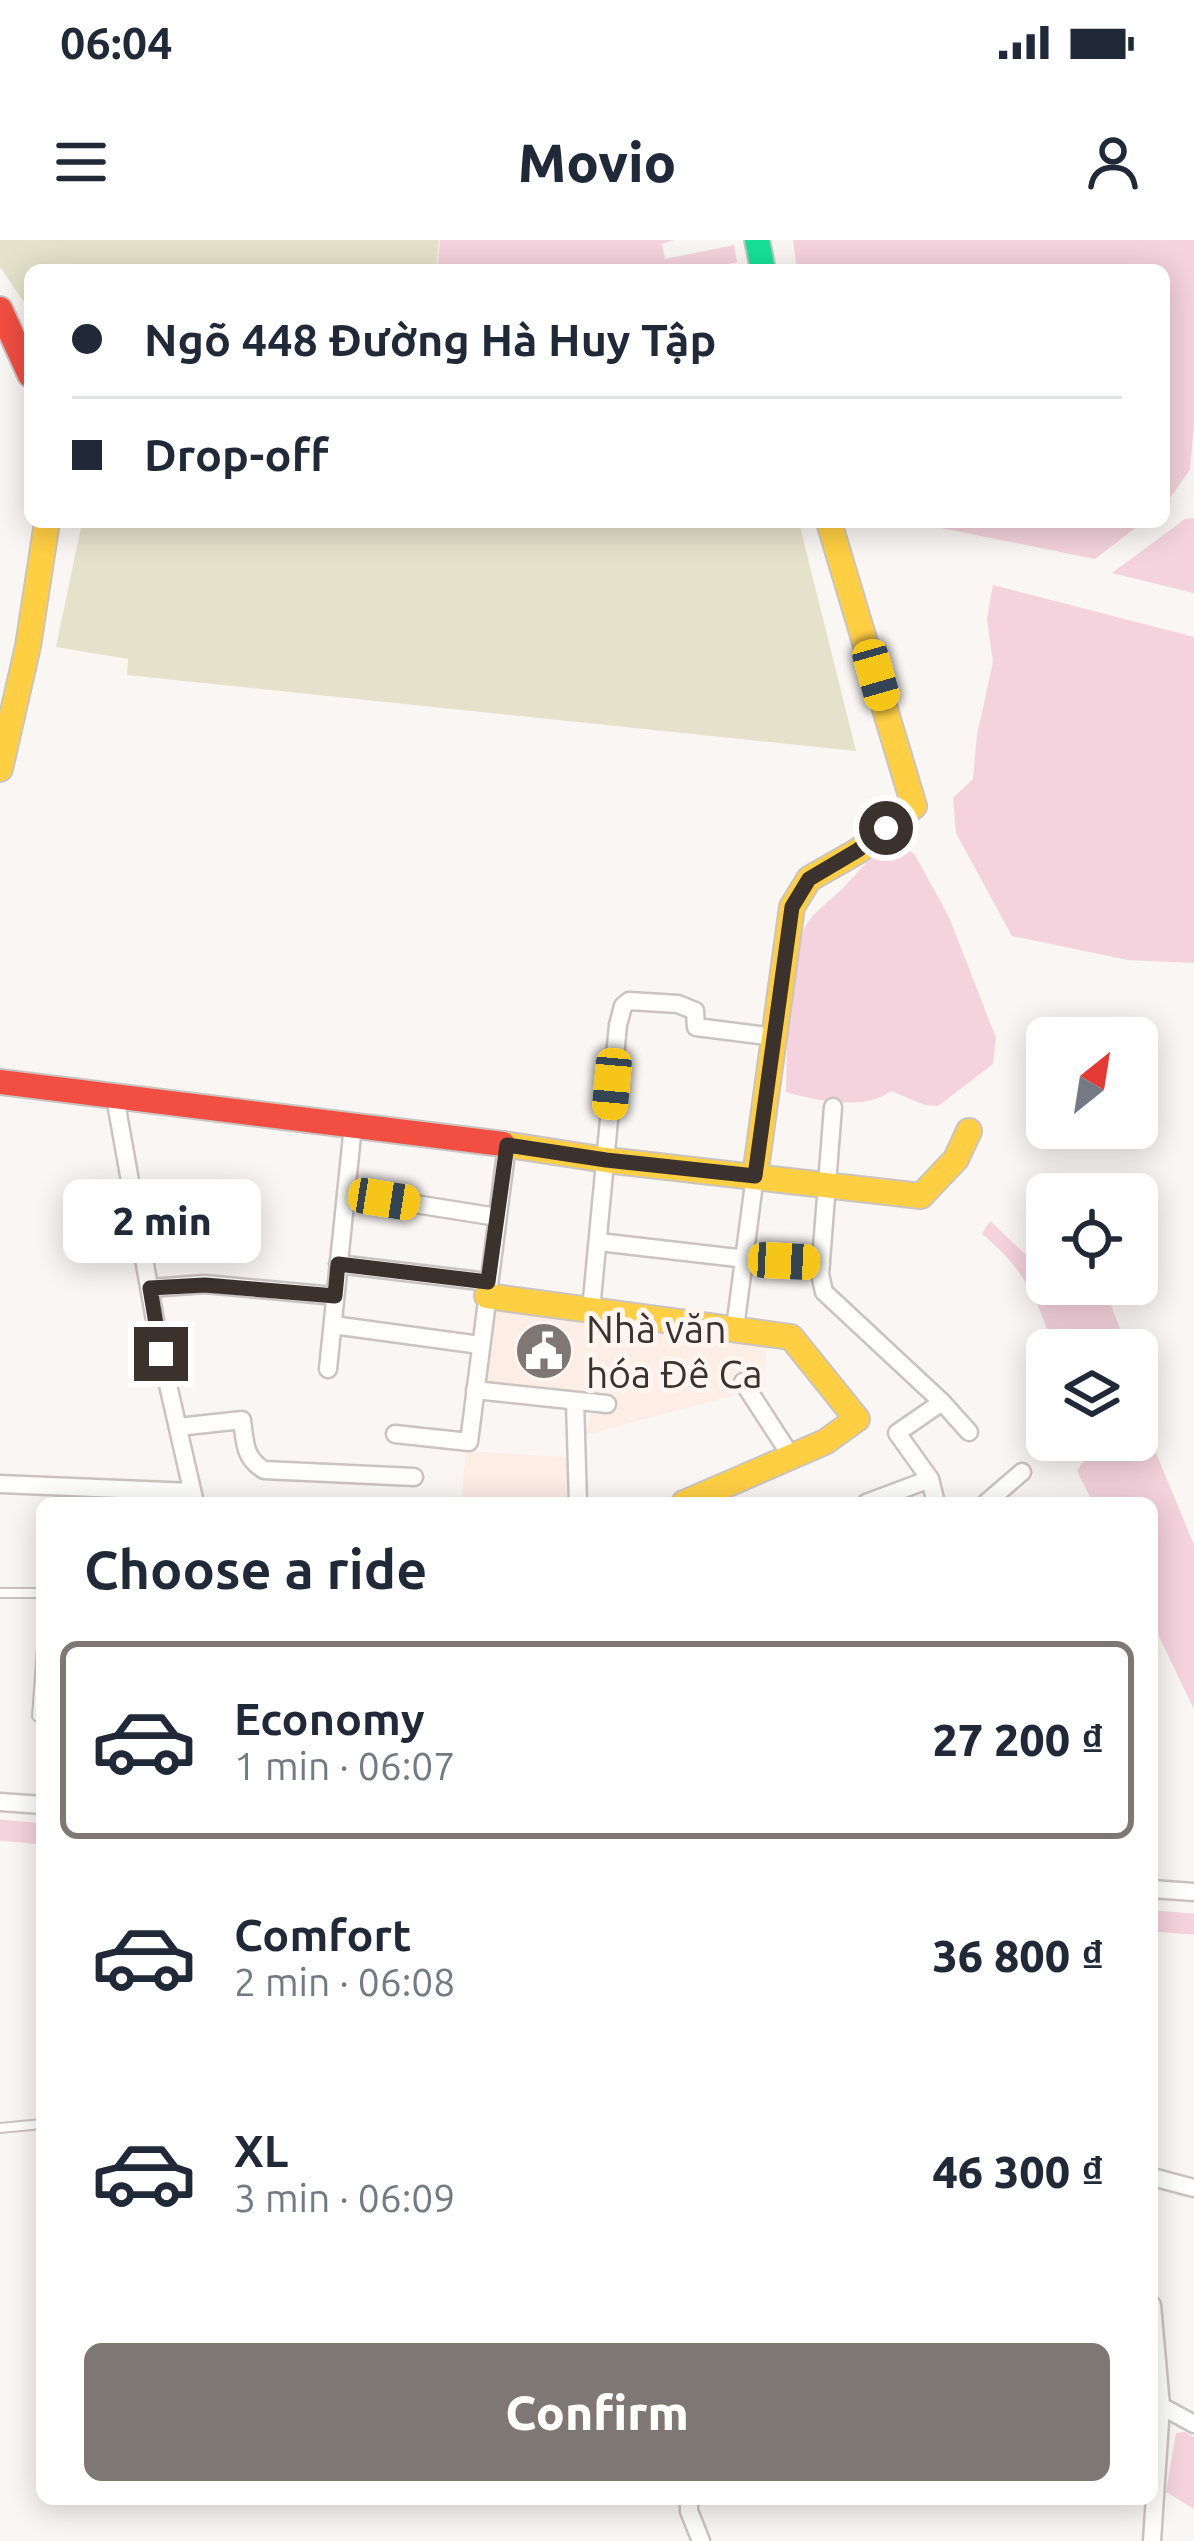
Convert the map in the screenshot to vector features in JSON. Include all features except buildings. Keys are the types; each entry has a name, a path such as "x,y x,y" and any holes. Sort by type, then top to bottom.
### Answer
{"street":[{"path":"0,309 24,362"},
{"path":"0,770 32,627 45,528"},
{"path":"735,1328 792,907 809,879 858,850 914,806 831,528"},
{"path":"591,1310 623,1006 629,1001 678,1004 695,1010 696,1027 775,1037"},
{"path":"0,1082 921,1196 956,1159 969,1131"},
{"path":"0,1484 129,1497 194,1497 116,1097"},
{"path":"833,1107 821,1263 824,1292 969,1432"},
{"path":"328,1369 353,1126"},
{"path":"395,1434 469,1442 507,1145"},
{"path":"346,1193 497,1217"},
{"path":"599,1242 821,1263"},
{"path":"338,1264 591,1310 791,1337 857,1419 825,1442 698,1497"},
{"path":"150,1288 205,1285 335,1296"},
{"path":"332,1325 480,1345"},
{"path":"743,1382 791,1456"},
{"path":"475,1390 607,1404"},
{"path":"574,1401 578,1497"},
{"path":"934,1497 930,1479 897,1433 942,1402"},
{"path":"178,1427 242,1420 246,1454 264,1470 414,1478"},
{"path":"993,1497 1022,1472"},
{"path":"882,1497 930,1479"},
{"path":"0,1802 36,1805"},
{"path":"1158,1889 1194,1892"},
{"path":"1158,2179 1194,2188"},
{"path":"1158,2373 1158,2451"},
{"path":"1161,2406 1194,2424"},
{"path":"688,2541 689,2505"},
{"path":"689,2505 701,2541"},
{"path":"1152,2541 1154,2505"}],"lane":[{"path":"0,1593 36,1593"},
{"path":"0,2128 36,2125"}],"shaded area":[{"path":"0,240 439,240 437,264 24,264 24,302 0,267"},
{"path":"440,240 674,240 662,244 665,259 734,245 737,262 728,264 438,264"},
{"path":"793,240 1194,240 1190,470 1170,498 1170,264 796,264"},
{"path":"1194,518 1194,593 1112,573 1185,519"},
{"path":"81,528 800,528 856,751 127,675 128,659 56,647"},
{"path":"941,528 1135,528 1095,559"},
{"path":"993,585 1194,637 1194,963 1128,960 1012,936 956,833 953,798 973,779 993,662 987,619"},
{"path":"891,842 901,843 915,855 949,917 996,1038 993,1064 938,1106 891,1091 854,1102 786,1092 791,983 805,927"},
{"path":"990,1221 1026,1253 1026,1283 1009,1259 982,1234"},
{"path":"1037,1305 1111,1305 1120,1329 1047,1329"},
{"path":"492,1307 766,1340 765,1387 585,1435 596,1395 483,1381"},
{"path":"466,1451 568,1457 571,1497 462,1497"},
{"path":"1158,1458 1194,1545 1194,1709 1158,1634 1158,1497 1090,1497 1077,1471 1083,1462"},
{"path":"1176,2433 1194,2437 1194,2509 1166,2492"}],"waterway":[{"path":"0,1830 36,1833"},
{"path":"1158,1921 1194,1924"}],"traffic: fast":[{"path":"757,240 762,264"}],"traffic: slow":[{"path":"0,769 28,646 46,528"},
{"path":"755,1176 792,907 809,879 858,851 914,806 831,528"},
{"path":"503,1144 921,1196 956,1159 969,1131"},
{"path":"487,1296 791,1337 857,1419 825,1442 698,1497"}],"traffic: jam":[{"path":"0,309 24,362"},
{"path":"0,1082 503,1144"}],"place":[{"name":"Nhà văn hóa Đê Ca","path":"544,1351"}],"route":[{"path":"161,1354 150,1288 205,1285 335,1296 338,1264 488,1282 507,1145 755,1176 792,907 809,879 886,828"}]}
